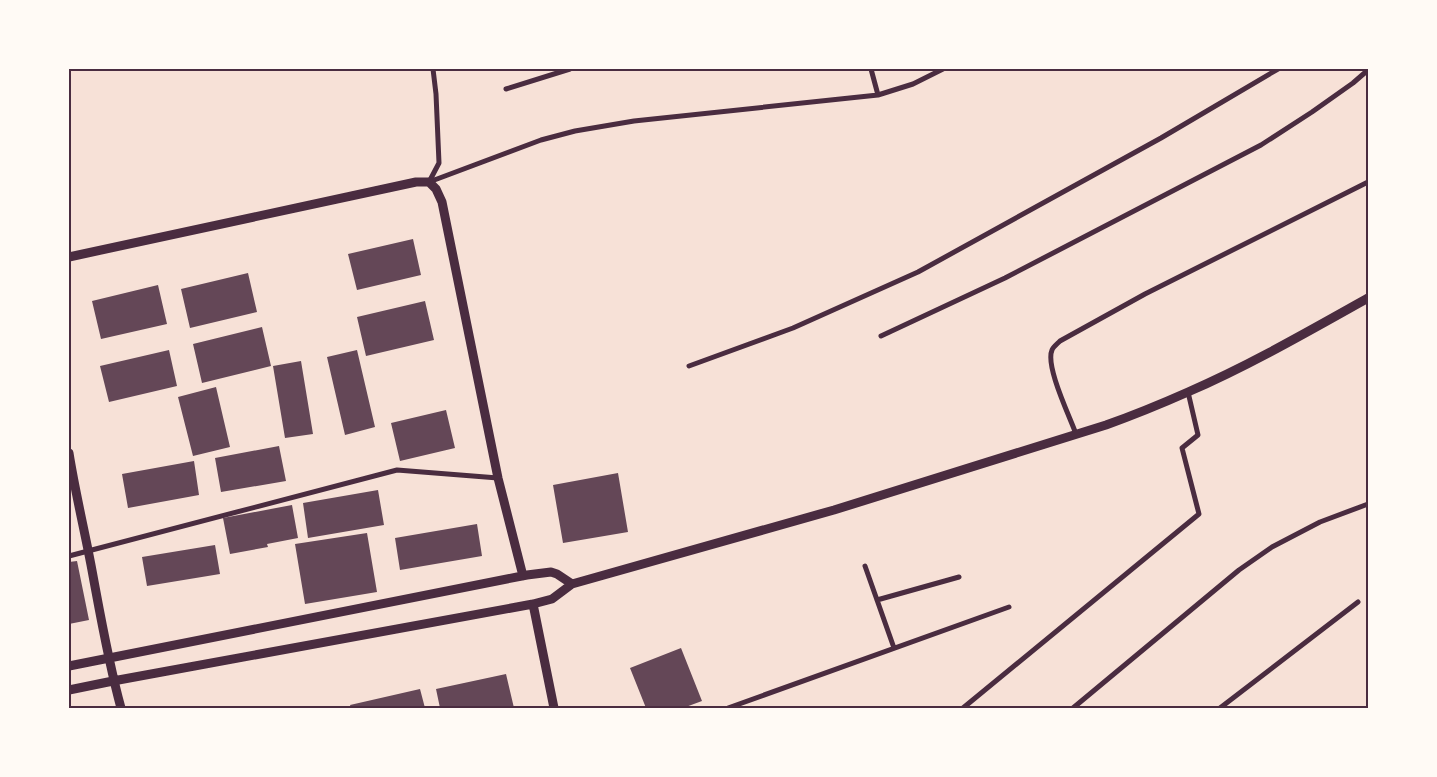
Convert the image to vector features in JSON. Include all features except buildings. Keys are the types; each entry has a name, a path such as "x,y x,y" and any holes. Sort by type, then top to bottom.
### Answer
{"street":[{"path":"429,182 439,163 433,69"},
{"path":"506,89 570,69"},
{"path":"871,69 878,94"},
{"path":"69,257 406,184 429,182 541,140 575,131 634,122 878,94 913,84 943,69"},
{"path":"689,366 793,328 918,272 1161,138 1278,69"},
{"path":"881,336 1005,278 1261,145 1325,103 1368,70"},
{"path":"429,182 436,189 442,202 498,478 523,576"},
{"path":"1076,434 1054,376 1050,360 1052,349 1060,341 1145,294 1368,182"},
{"path":"69,690 113,680 552,599 572,584 834,510 1140,412 1188,392 1250,362 1368,298"},
{"path":"962,708 1199,514 1182,448 1198,435 1188,392"},
{"path":"69,452 71,478 88,552 113,680 121,708"},
{"path":"69,556 397,470 498,478"},
{"path":"1073,708 1239,570 1272,547 1320,522 1368,504"},
{"path":"865,566 894,648"},
{"path":"69,666 523,576 551,572 572,584"},
{"path":"877,600 959,577"},
{"path":"1220,708 1358,602"},
{"path":"533,604 554,708"},
{"path":"728,708 1008,607"}]}
